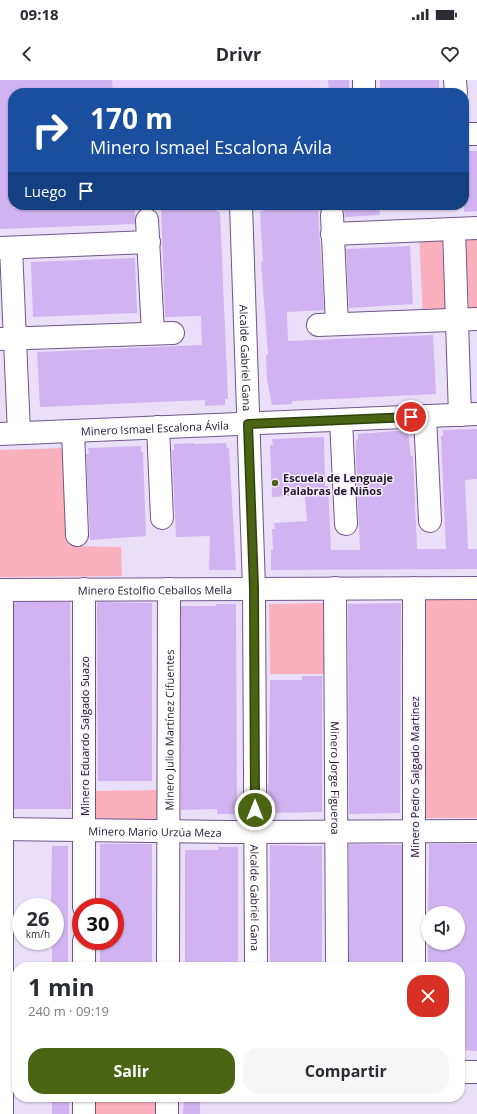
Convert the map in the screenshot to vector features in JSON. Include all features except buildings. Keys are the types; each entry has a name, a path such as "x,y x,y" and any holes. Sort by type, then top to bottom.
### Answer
{"street":[{"name":"Alcalde Gabriel Gana","path":"241,210 254,588 256,962"},
{"path":"7,339 163,333 148,242 147,220"},
{"path":"467,320 327,325 332,225 454,229 477,228"},
{"path":"454,229 467,320 469,414"},
{"path":"9,434 5,248 148,242"},
{"name":"Minero Ismael Escalona Ávila","path":"9,434 469,414"},
{"path":"425,416 430,521"},
{"path":"341,420 346,524"},
{"path":"158,427 162,518"},
{"path":"73,431 77,535"},
{"name":"Minero Jorge Figueroa","path":"335,588 335,832 337,962"},
{"name":"Minero Pedro Salgado Martínez","path":"414,588 414,962"},
{"name":"Minero Estolfio Ceballos Mella","path":"1,590 477,588"},
{"name":"Minero Eduardo Salgado Suazo","path":"84,589 84,898"},
{"name":"Minero Julio Martínez Cifuentes","path":"168,589 168,962"},
{"path":"1,590 1,978 6,1072 2,1114"},
{"name":"Minero Mario Urzúa Meza","path":"1,829 169,832 477,831"},
{"path":"84,950 84,962"},
{"path":"465,1072 477,1072"},
{"path":"84,1102 84,1114"},
{"path":"167,1102 167,1114"}],"shaded area":[{"path":"0,80 319,80 320,88 8,88 8,208 0,208"},
{"path":"477,234 477,314 469,309 466,238"},
{"path":"419,235 442,237 446,313 423,317"},
{"path":"65,448 69,546 121,547 122,576 0,577 0,450"},
{"path":"477,596 477,818 419,818 419,597"},
{"path":"326,603 327,674 270,674 269,604"},
{"path":"162,790 162,821 95,822 94,791"},
{"path":"89,1102 159,1102 159,1114 89,1114"}],"place":[{"name":"Escuela de Lenguaje Palabras de Niños","path":"275,483"}],"route":[{"path":"255,810 254,588 248,424 411,417"}]}
